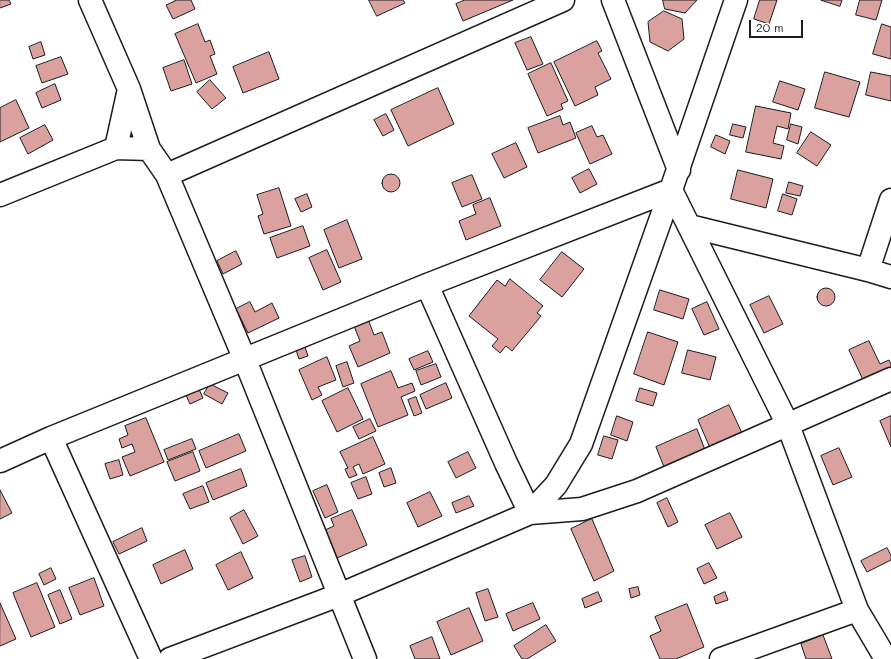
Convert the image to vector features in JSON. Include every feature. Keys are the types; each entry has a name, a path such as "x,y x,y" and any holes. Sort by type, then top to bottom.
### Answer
{"street":[{"path":"90,0 129,89 149,149 166,175 245,360 365,659"},
{"path":"166,175 563,0"},
{"path":"613,0 679,170"},
{"path":"530,513 556,485 581,444 679,170 736,0"},
{"path":"116,148 129,89"},
{"path":"0,195 116,148 149,149"},
{"path":"671,190 788,425 857,610 886,659"},
{"path":"0,460 427,285 671,190"},
{"path":"868,270 891,200"},
{"path":"689,226 891,277"},
{"path":"427,285 506,464 530,513"},
{"path":"170,659 339,595 530,513 582,509 630,493 891,379"},
{"path":"51,438 151,659"},
{"path":"732,657 857,610"}],"building":[{"path":"0,0 9,0 11,4 0,8"},
{"path":"175,0 191,0 195,9 173,19 166,5"},
{"path":"369,0 403,0 405,3 377,16"},
{"path":"465,0 513,0 463,21 456,4"},
{"path":"663,0 697,0 685,13 665,9"},
{"path":"760,0 777,0 769,24 754,19"},
{"path":"821,0 842,0 840,6"},
{"path":"860,0 882,0 876,20 856,15"},
{"path":"664,11 682,19 684,39 668,51 650,42 648,22"},
{"path":"198,24 205,42 210,40 215,54 210,56 217,74 196,83 175,34"},
{"path":"882,24 891,27 891,59 873,54"},
{"path":"531,37 543,64 527,70 515,43"},
{"path":"597,41 602,51 598,53 611,79 595,87 598,95 575,106 554,62"},
{"path":"41,42 45,55 33,59 29,47"},
{"path":"269,52 279,79 243,93 233,67"},
{"path":"61,57 68,74 42,83 36,66"},
{"path":"184,60 192,84 171,91 163,68"},
{"path":"551,63 568,101 561,104 563,109 547,116 528,74"},
{"path":"825,72 860,82 849,117 815,108"},
{"path":"871,72 891,76 891,101 866,95"},
{"path":"210,80 226,98 212,109 197,92"},
{"path":"780,81 805,89 798,110 773,102"},
{"path":"55,84 61,100 42,108 36,93"},
{"path":"438,88 454,124 408,146 391,110"},
{"path":"16,100 29,128 0,142 0,108"},
{"path":"756,106 791,113 788,129 777,126 773,143 784,146 781,159 746,152"},
{"path":"386,114 394,130 383,136 374,120"},
{"path":"560,116 563,125 570,122 576,138 538,153 528,128"},
{"path":"733,124 746,127 743,138 730,135"},
{"path":"791,124 802,127 798,144 787,140"},
{"path":"45,125 53,140 28,154 20,138"},
{"path":"592,126 597,137 603,135 612,154 590,164 576,133"},
{"path":"811,132 831,145 817,166 797,153"},
{"path":"716,135 730,141 725,154 711,147"},
{"path":"516,143 527,167 504,178 492,154"},
{"path":"589,169 597,184 580,193 572,178"},
{"path":"738,170 773,179 766,208 731,199"},
{"path":"391,174 397,177 400,183 397,189 391,192 385,189 382,183 385,177"},
{"path":"472,175 482,199 462,207 452,183"},
{"path":"789,182 803,186 800,196 786,193"},
{"path":"279,188 291,226 264,234 258,216 263,214 257,195"},
{"path":"307,194 312,207 301,212 295,199"},
{"path":"783,194 797,199 792,215 778,211"},
{"path":"490,198 501,226 466,240 459,221 476,214 473,205"},
{"path":"347,220 362,259 339,268 324,230"},
{"path":"303,226 310,246 277,258 270,238"},
{"path":"327,250 341,282 323,290 309,258"},
{"path":"236,251 242,264 223,274 217,261"},
{"path":"562,252 584,269 562,297 540,280"},
{"path":"510,279 543,306 537,313 541,316 512,351 506,346 500,353 492,346 498,339 469,316 497,280 505,286"},
{"path":"822,288 830,288 835,293 833,304 830,306 822,306 817,301 817,293"},
{"path":"660,290 689,299 683,319 654,310"},
{"path":"769,296 783,324 764,333 750,305"},
{"path":"250,302 255,312 272,303 279,318 248,333 236,309"},
{"path":"707,302 719,329 704,335 692,309"},
{"path":"368,319 374,335 382,332 390,353 358,367 349,346 360,341 354,326"},
{"path":"648,332 678,342 664,385 634,374"},
{"path":"869,341 880,364 889,360 891,369 864,382 849,350"},
{"path":"304,344 308,356 299,359 295,347"},
{"path":"688,350 716,357 710,380 682,373"},
{"path":"428,351 433,362 414,370 409,359"},
{"path":"327,357 336,380 318,387 322,395 312,400 299,370"},
{"path":"347,362 354,383 343,387 336,366"},
{"path":"436,364 441,377 421,385 416,371"},
{"path":"391,371 398,388 412,383 415,391 401,397 408,415 378,427 361,384"},
{"path":"446,383 452,398 426,409 420,395"},
{"path":"210,384 228,393 222,404 204,394"},
{"path":"198,387 203,398 190,404 185,393"},
{"path":"348,388 363,419 337,432 322,401"},
{"path":"640,388 657,393 653,406 636,401"},
{"path":"416,397 422,413 414,416 408,400"},
{"path":"729,405 742,433 710,448 698,420"},
{"path":"617,416 633,422 627,441 611,435"},
{"path":"891,416 891,447 880,421"},
{"path":"146,418 164,462 130,476 122,457 135,452 132,444 122,448 119,439 128,435 125,426"},
{"path":"370,419 376,431 359,439 353,427"},
{"path":"697,429 705,450 664,467 656,447"},
{"path":"239,434 246,451 206,468 199,451"},
{"path":"604,436 618,440 612,459 598,455"},
{"path":"373,437 385,464 363,474 359,464 353,467 357,475 349,478 345,469 348,468 340,452"},
{"path":"192,439 196,449 168,460 164,450"},
{"path":"839,448 852,477 833,485 821,456"},
{"path":"193,452 200,471 175,481 167,462"},
{"path":"468,452 476,468 456,478 448,462"},
{"path":"119,460 123,475 110,479 105,464"},
{"path":"391,468 396,483 384,487 379,473"},
{"path":"241,469 247,486 213,500 206,483"},
{"path":"366,477 372,494 358,499 351,483"},
{"path":"327,485 338,512 325,518 313,491"},
{"path":"203,486 209,502 190,509 183,494"},
{"path":"0,490 12,513 0,519"},
{"path":"430,492 442,516 418,527 407,503"},
{"path":"469,496 474,506 456,513 452,503"},
{"path":"667,498 678,522 668,527 657,503"},
{"path":"244,510 258,536 243,544 230,518"},
{"path":"352,510 367,545 337,558 325,530 334,526 331,519"},
{"path":"730,513 742,537 717,549 705,525"},
{"path":"592,519 614,571 594,581 571,529"},
{"path":"142,528 147,541 119,554 113,542"},
{"path":"887,548 891,555 891,560 867,572 861,561"},
{"path":"185,550 193,569 161,584 153,565"},
{"path":"241,552 253,578 228,590 216,565"},
{"path":"305,556 312,577 300,582 292,560"},
{"path":"709,563 717,578 704,584 697,569"},
{"path":"51,568 56,579 44,585 39,574"},
{"path":"94,578 104,606 80,615 69,588"},
{"path":"37,583 55,627 31,637 13,593"},
{"path":"638,587 640,595 631,598 629,589"},
{"path":"488,589 498,617 485,621 476,593"},
{"path":"60,590 72,619 60,624 48,595"},
{"path":"598,592 602,601 585,608 582,599"},
{"path":"725,592 728,600 716,604 714,597"},
{"path":"0,603 16,639 0,646"},
{"path":"533,603 540,619 513,631 506,614"},
{"path":"687,604 704,647 676,659 660,659 650,636 661,631 655,617"},
{"path":"469,608 483,641 451,655 437,622"},
{"path":"546,625 556,641 527,659 522,659 514,646"},
{"path":"823,635 832,659 806,659 801,644"},
{"path":"432,637 440,659 415,659 410,646"}]}
